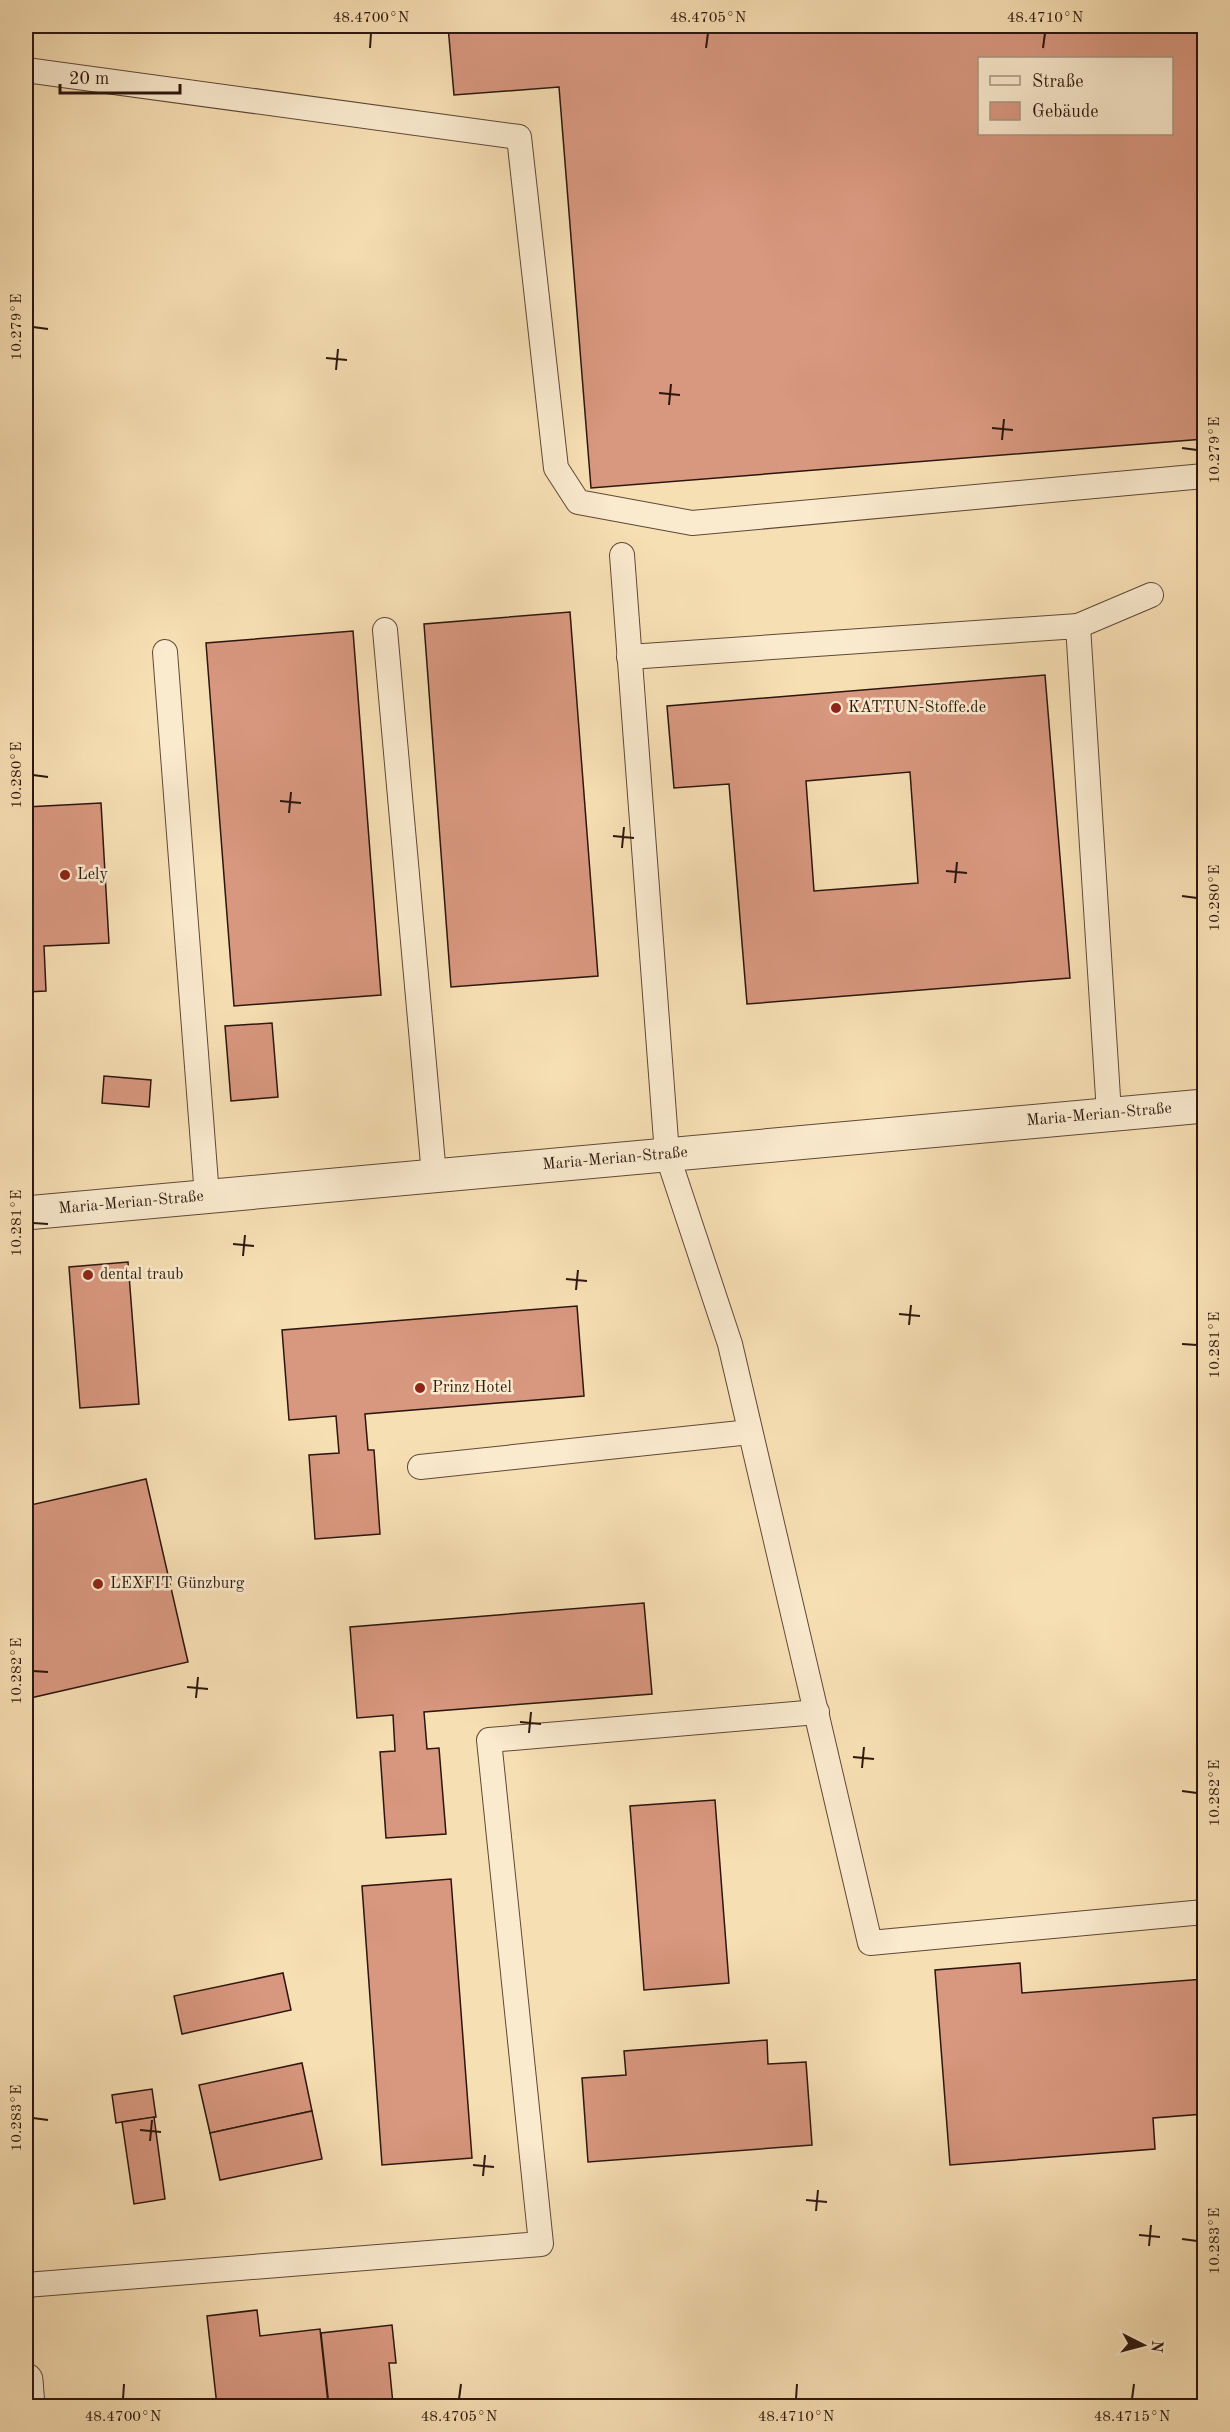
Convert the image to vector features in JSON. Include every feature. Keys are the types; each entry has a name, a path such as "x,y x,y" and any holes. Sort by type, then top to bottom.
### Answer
{"street":[{"name":"Maria-Merian-Straße","path":"26,1212 1204,1106"},
{"path":"26,2380 28,2406"}],"lane":[{"path":"26,70 519,137 556,468 578,502 692,523 1204,476"},
{"path":"622,555 667,1154 730,1344 870,1943 1204,1912"},
{"path":"630,657 1078,626 1151,595"},
{"path":"1078,626 1109,1113"},
{"path":"385,630 434,1175"},
{"path":"165,652 207,1196"},
{"path":"420,1467 750,1432"},
{"path":"26,2285 541,2244 489,1740 817,1712"}],"building":[{"path":"448,26 1204,26 1204,439 591,488 559,87 454,95"},
{"path":"570,612 598,976 451,987 424,624"},
{"path":"353,631 381,995 234,1006 206,643"},
{"path":"1045,675 1070,978 747,1004 729,784 674,788 667,706","holes":["910,772 918,883 814,891 806,781"]},
{"name":"Lely","path":"101,803 109,943 44,946 46,991 26,992 26,807"},
{"path":"272,1023 278,1097 231,1101 225,1026"},
{"path":"104,1076 151,1080 149,1107 102,1103"},
{"path":"128,1262 139,1404 80,1408 69,1267"},
{"path":"577,1306 584,1396 365,1414 368,1450 374,1450 380,1534 315,1539 309,1455 339,1453 336,1416 289,1420 282,1330"},
{"name":"LEXFIT Günzburg","path":"146,1479 188,1662 26,1699 26,1506"},
{"path":"644,1603 652,1694 424,1712 427,1749 439,1748 446,1834 386,1838 380,1752 395,1751 393,1715 357,1718 350,1627"},
{"path":"715,1800 729,1983 644,1990 630,1806"},
{"path":"451,1879 472,2158 382,2165 362,1886"},
{"path":"1020,1963 1022,1993 1204,1979 1204,2114 1153,2118 1155,2149 950,2165 935,1970"},
{"path":"283,1973 291,2010 182,2034 174,1996"},
{"path":"767,2040 768,2064 806,2062 812,2145 588,2162 582,2078 626,2075 624,2051"},
{"path":"302,2063 312,2111 210,2133 199,2085"},
{"path":"152,2089 156,2117 116,2123 112,2095"},
{"path":"312,2111 322,2159 220,2180 210,2133"},
{"path":"154,2117 165,2199 134,2204 122,2122"},
{"path":"257,2310 260,2336 320,2329 328,2403 293,2406 217,2406 207,2316"},
{"path":"392,2325 396,2363 389,2363 393,2404 329,2406 321,2333"}],"place":[{"name":"KATTUN-Stoffe.de","path":"836,708"},
{"name":"Lely","path":"65,875"},
{"name":"dental traub","path":"88,1275"},
{"name":"Prinz Hotel","path":"420,1388"},
{"name":"LEXFIT Günzburg","path":"98,1584"}]}
